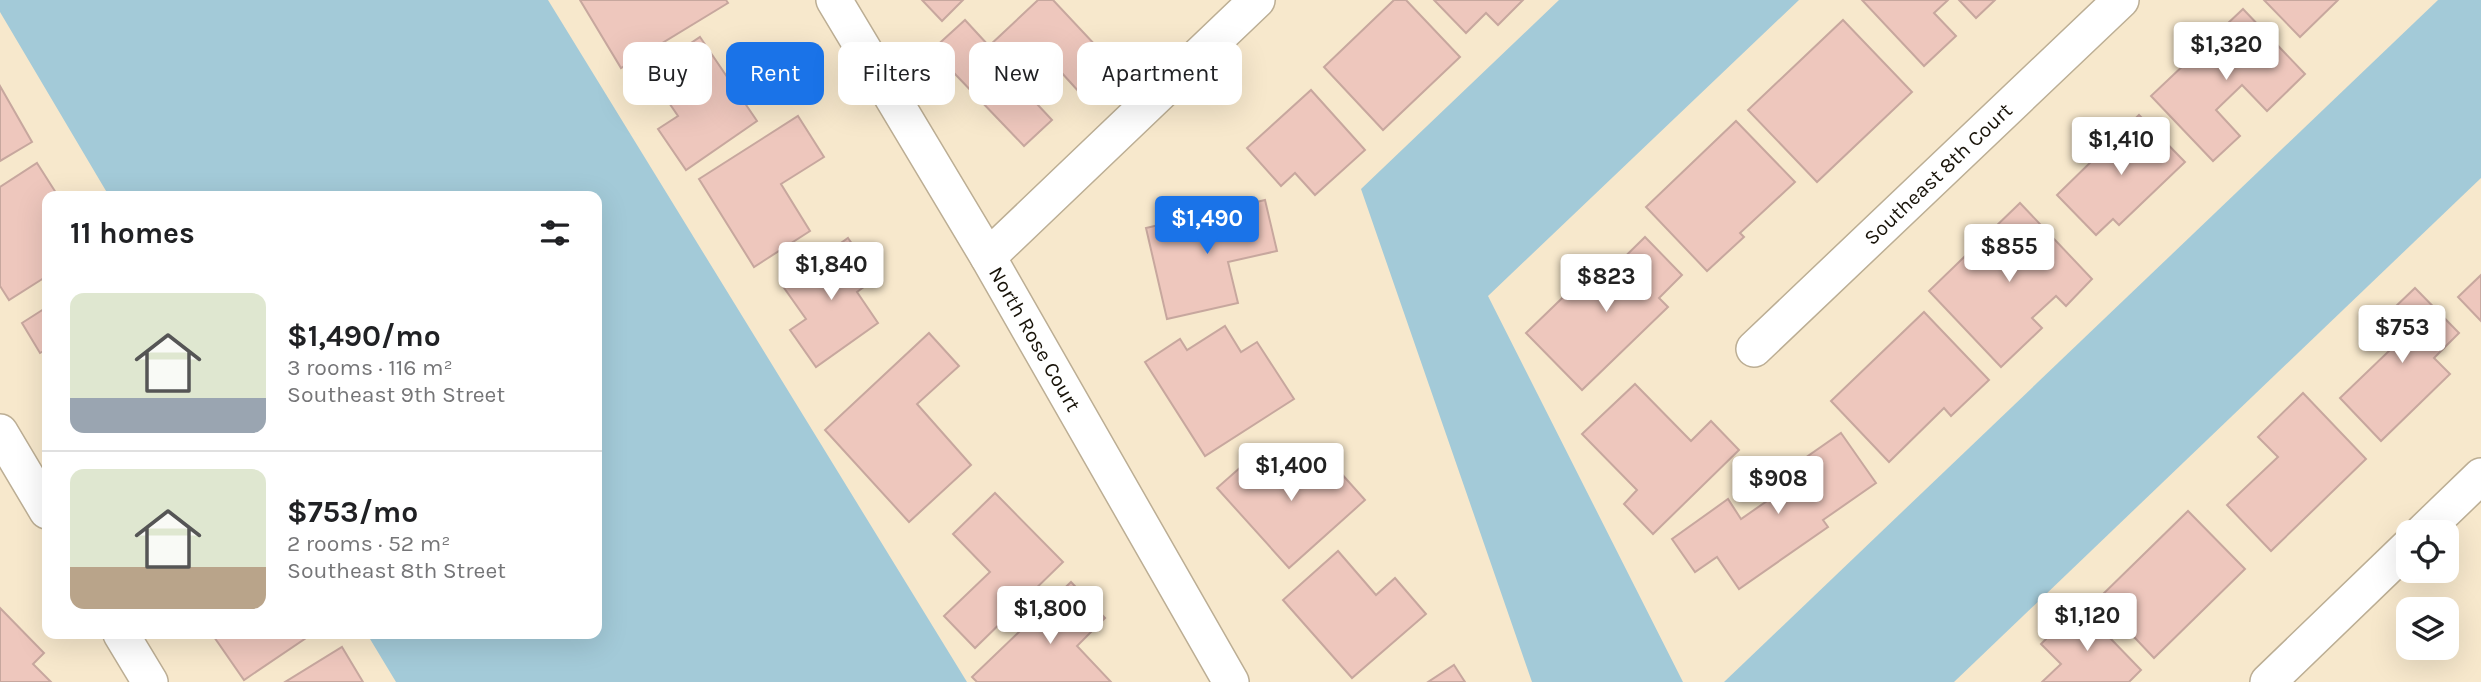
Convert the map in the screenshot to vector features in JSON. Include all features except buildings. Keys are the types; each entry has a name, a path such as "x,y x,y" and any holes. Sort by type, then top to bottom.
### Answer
{"street":[{"name":"North Rose Court","path":"834,0 988,257 1231,682"},
{"path":"988,257 1257,0"},
{"name":"Southeast 8th Court","path":"1755,349 2121,0"},
{"path":"0,432 42,503"},
{"path":"2435,520 2481,476"},
{"path":"2268,682 2396,559"},
{"path":"124,639 148,681"}],"water":[{"path":"0,0 548,0 967,682 396,682 370,639 602,639 602,191 106,191 0,12"},
{"path":"1559,0 1799,0 1488,296 1683,682 1532,682 1361,189"},
{"path":"2438,0 2481,0 2481,178 1954,682 1724,682"}]}
